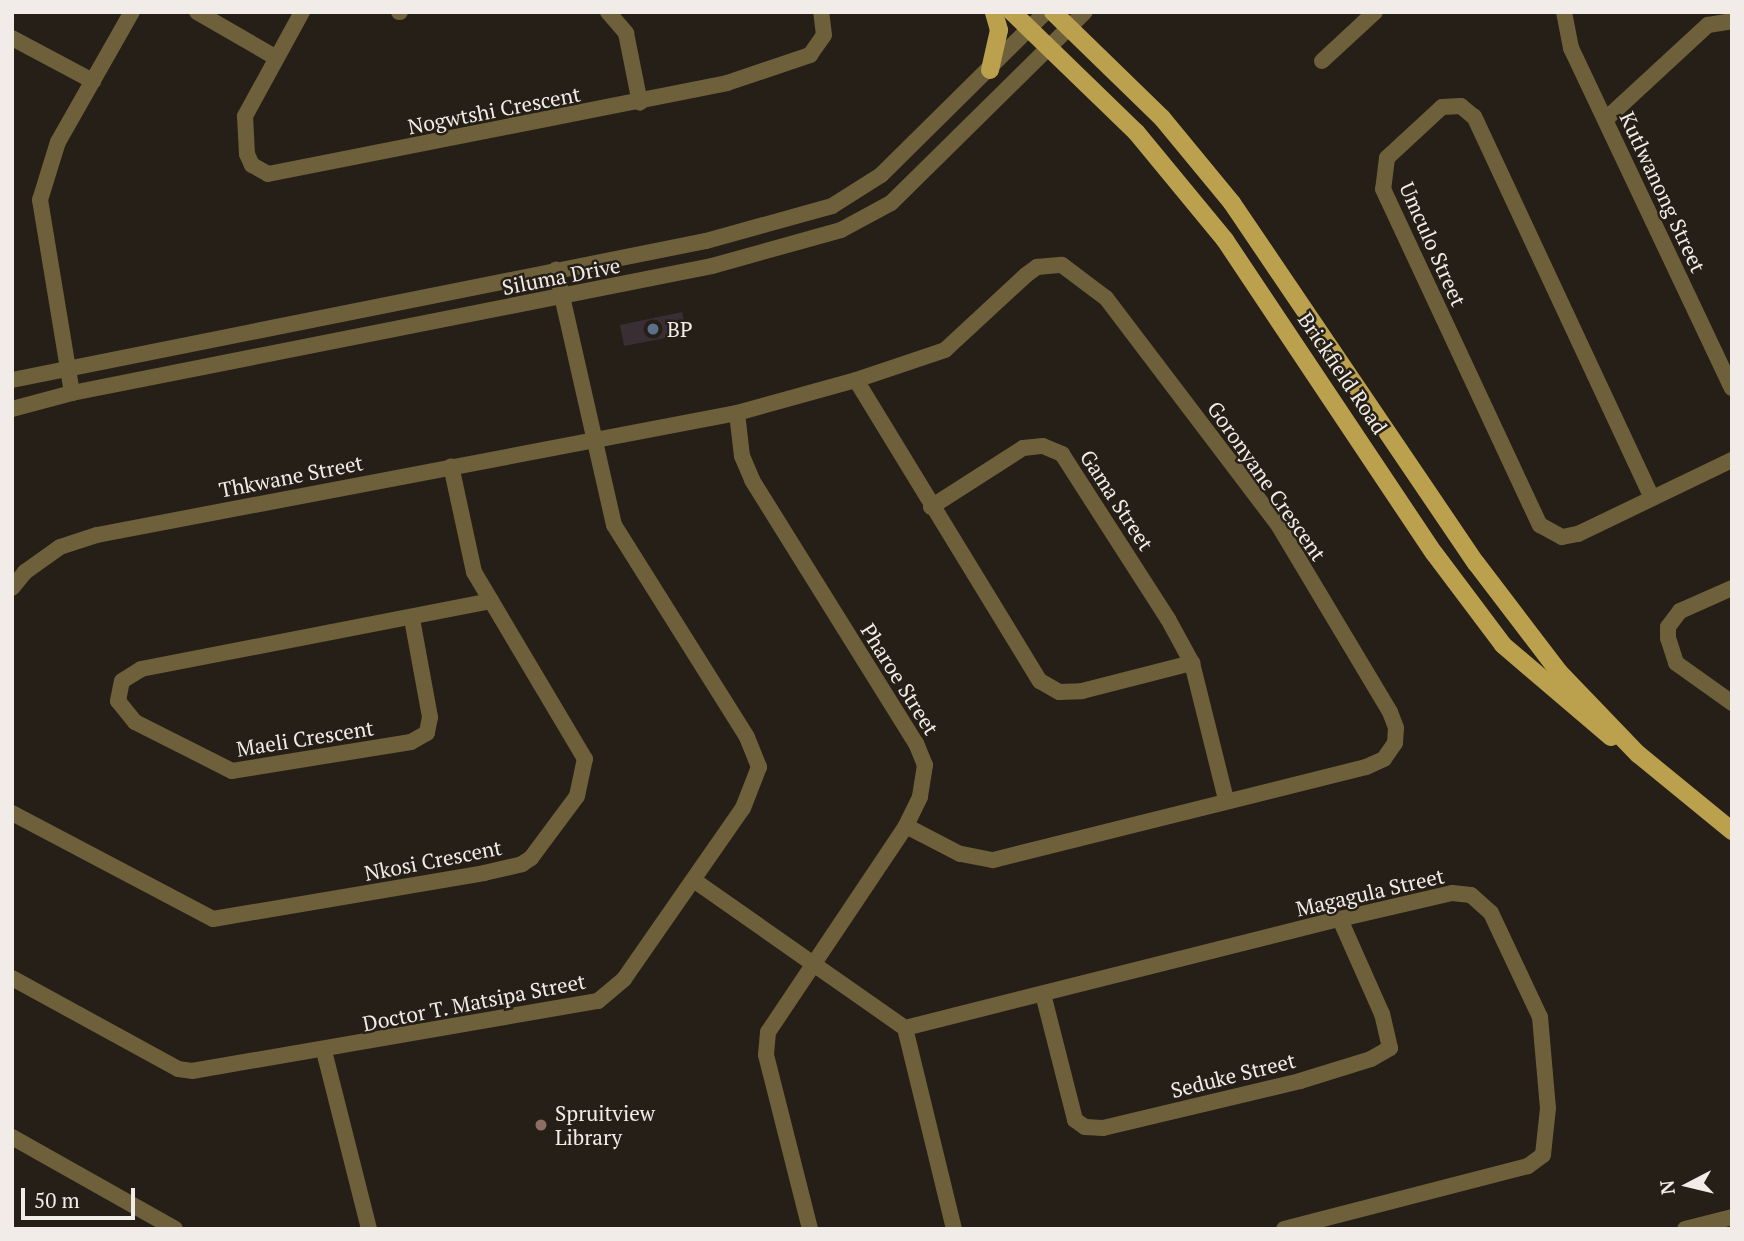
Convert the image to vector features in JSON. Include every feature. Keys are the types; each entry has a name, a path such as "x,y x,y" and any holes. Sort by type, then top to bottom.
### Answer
{"main road":[{"path":"990,70 999,30 995,12"},
{"name":"Brickfield Road","path":"1012,12 1136,132 1225,240 1434,553 1503,645 1578,713 1638,754 1732,831"},
{"name":"Brickfield Road","path":"1053,12 1162,118 1232,203 1512,613 1559,672 1638,754"}],"street":[{"path":"72,393 40,201 47,167 132,12"},
{"path":"197,12 275,57"},
{"name":"Nogwtshi Crescent","path":"302,12 275,57 243,126 252,165 268,174 640,103 727,83 810,55 824,35 821,12"},
{"path":"608,12 630,44 640,103"},
{"name":"Siluma Drive","path":"12,380 67,365 741,233 848,199 898,159 1046,12"},
{"name":"Siluma Drive","path":"12,409 72,393 565,297 746,258 869,218 891,203 1085,12"},
{"path":"1322,61 1375,12"},
{"name":"Kutlwanong Street","path":"1564,12 1571,48 1732,388"},
{"path":"1606,119 1708,25 1732,21"},
{"path":"12,38 93,81"},
{"name":"Umculo Street","path":"1652,498 1474,117 1461,106 1442,107 1387,158 1384,189 1540,525 1554,535 1570,537 1732,460"},
{"name":"Goronyane Crescent","path":"594,438 737,413 856,380 954,345 1037,267 1050,264 1072,269 1106,298 1277,523 1396,728 1392,750 1378,763 1226,799 992,860 960,854 906,826"},
{"name":"Doctor T. Matsipa Street","path":"12,978 178,1069 205,1070 324,1051 605,998 695,881 756,783 757,757 614,525 565,297 556,269"},
{"path":"856,380 1031,671 1048,688 1082,691 1192,663"},
{"name":"Pharoe Street","path":"737,413 742,456 752,480 922,755 923,787 906,826 772,1025 766,1048 810,1229"},
{"name":"Thkwane Street","path":"12,588 39,562 80,539 594,438"},
{"name":"Gama Street","path":"931,507 1023,447 1043,446 1062,454 1168,618 1192,663 1226,799"},
{"name":"Nkosi Crescent","path":"12,813 213,919 522,864 547,841 577,796 585,759 474,572 451,466"},
{"path":"1732,589 1680,611 1668,627 1668,638 1676,663 1732,704"},
{"name":"Maeli Crescent","path":"412,619 430,718 427,733 411,742 232,771 135,722 118,701 122,681 141,669 412,619 491,601"},
{"path":"695,881 905,1028 954,1229"},
{"name":"Magagula Street","path":"905,1028 1452,893 1481,901 1491,913 1541,1017 1547,1144 1539,1159 1528,1166 1284,1229"},
{"name":"Seduke Street","path":"1043,993 1075,1120 1085,1127 1103,1128 1310,1078 1371,1059 1390,1048 1382,1013 1340,919"},
{"path":"324,1051 369,1229"},
{"path":"12,1137 175,1229"},
{"path":"1685,1229 1732,1217"}],"building":[{"path":"682,312 687,334 624,346 620,325"}],"place":[{"name":"BP","path":"653,329"},
{"name":"Spruitview Library","path":"541,1125"}]}
